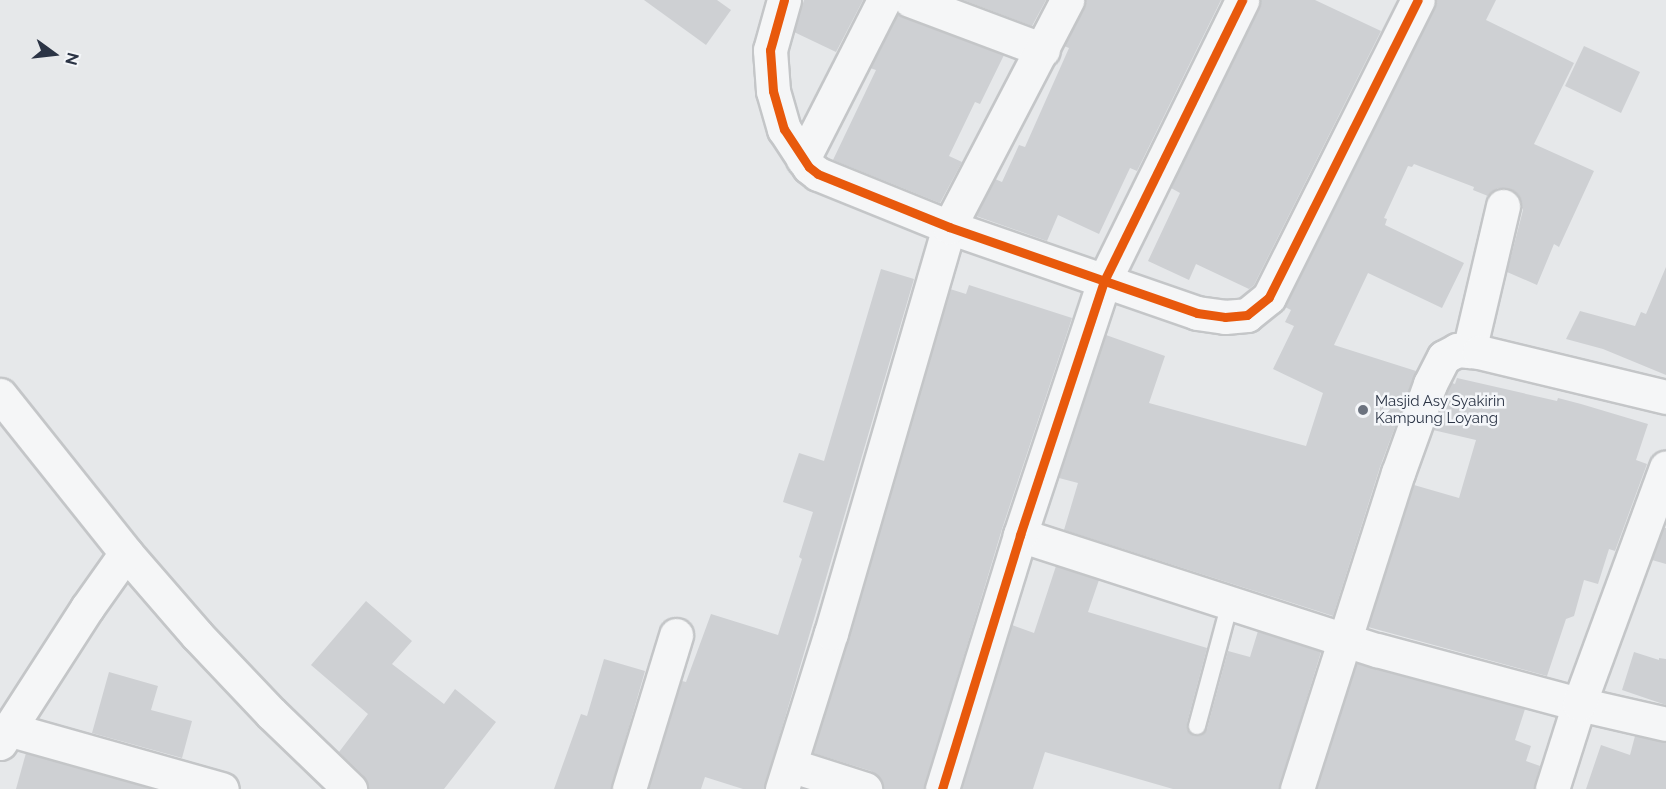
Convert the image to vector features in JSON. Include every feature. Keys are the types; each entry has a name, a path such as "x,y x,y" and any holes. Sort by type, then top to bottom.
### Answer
{"street":[{"path":"784,0 771,50 773,91 784,129 802,159 818,174 949,227 1197,313 1225,317 1247,315 1269,297 1413,2"},
{"path":"802,159 884,0"},
{"path":"910,0 1043,50"},
{"path":"864,789 786,777 831,633 949,227 1067,0"},
{"path":"942,789 1020,535 1104,280 1242,0"},
{"path":"1469,351 1503,206"},
{"path":"1297,789 1430,384 1444,357 1457,350 1469,351 1666,398"},
{"path":"0,395 126,553 197,635 350,789"},
{"path":"1552,789 1579,704 1666,467"},
{"path":"1020,535 1345,640 1579,704 1666,724"},
{"path":"126,553 87,608 4,736 222,789"},
{"path":"629,789 676,635"}],"lane":[{"path":"1197,726 1230,603"}],"building":[{"path":"644,0 717,0 731,10 706,45"},
{"path":"804,0 863,0 836,52 794,32"},
{"path":"963,0 1046,0 1032,26"},
{"path":"1086,0 1221,0 1137,171 1130,168 1099,234 1058,215 1047,241 976,216 995,179 1002,182 1019,145 1025,147 1069,48 1064,46"},
{"path":"1261,0 1315,0 1381,31 1254,285 1249,289 1196,264 1189,280 1148,261 1180,193 1171,188"},
{"path":"1437,0 1496,0 1486,20 1574,63 1534,144 1594,171 1559,247 1554,244 1537,285 1507,272 1523,210 1515,192 1507,188 1498,188 1488,196 1473,190 1474,187 1414,164 1412,167 1408,166 1384,218 1387,219 1385,225 1464,263 1442,308 1368,273 1334,345 1416,371 1380,467 1333,616 1064,530 1078,483 1059,478 1106,335 1165,356 1149,403 1306,446 1323,393 1273,369 1294,326 1285,322 1291,310 1285,307"},
{"path":"898,14 1004,55 980,104 975,102 949,156 962,162 940,203 833,160 876,70 870,68"},
{"path":"1584,46 1640,72 1621,113 1565,86"},
{"path":"1666,267 1666,375 1603,349 1566,339 1580,311 1635,326 1641,312 1646,314"},
{"path":"881,269 914,279 764,789 743,789 705,777 701,789 649,789 682,681 686,682 711,614 778,635 802,559 799,557 813,512 783,502 799,453 824,461"},
{"path":"969,285 1072,318 1002,529 924,789 883,789 882,780 871,771 813,753 950,289 966,294"},
{"path":"1457,378 1557,401 1558,398 1648,424 1636,460 1647,464 1615,551 1609,549 1598,584 1584,580 1574,616 1566,619 1547,676 1368,627 1414,485 1459,498 1476,440 1433,430 1447,392 1452,383 1455,384"},
{"path":"1664,528 1666,528 1666,564 1652,560"},
{"path":"1056,566 1099,580 1088,612 1207,648 1187,723 1187,729 1194,736 1200,736 1207,729 1228,651 1250,657 1258,631 1321,652 1279,789 1173,789 1045,752 1033,789 962,789 1012,625 1034,633"},
{"path":"366,601 412,641 392,664 444,704 455,689 496,722 444,789 368,789 363,775 339,752 368,714 311,665"},
{"path":"1634,652 1659,660 1659,658 1666,659 1666,705 1622,690"},
{"path":"604,659 645,671 611,789 554,789 581,714 587,716"},
{"path":"1357,663 1525,709 1515,740 1531,746 1526,761 1540,766 1534,789 1317,789"},
{"path":"109,672 158,686 151,710 192,721 182,758 92,733"},
{"path":"1635,736 1666,742 1666,789 1586,789 1601,745 1630,755"},
{"path":"26,753 153,789 16,789"}],"cycle path":[{"path":"784,0 770,50 773,91 784,129 809,167 818,174 949,227 1197,313 1225,317 1247,315 1269,297 1418,0"},
{"path":"942,789 1020,535 1104,281 1242,0"}],"place":[{"name":"Masjid Asy Syakirin Kampung Loyang","path":"1363,410"}]}
